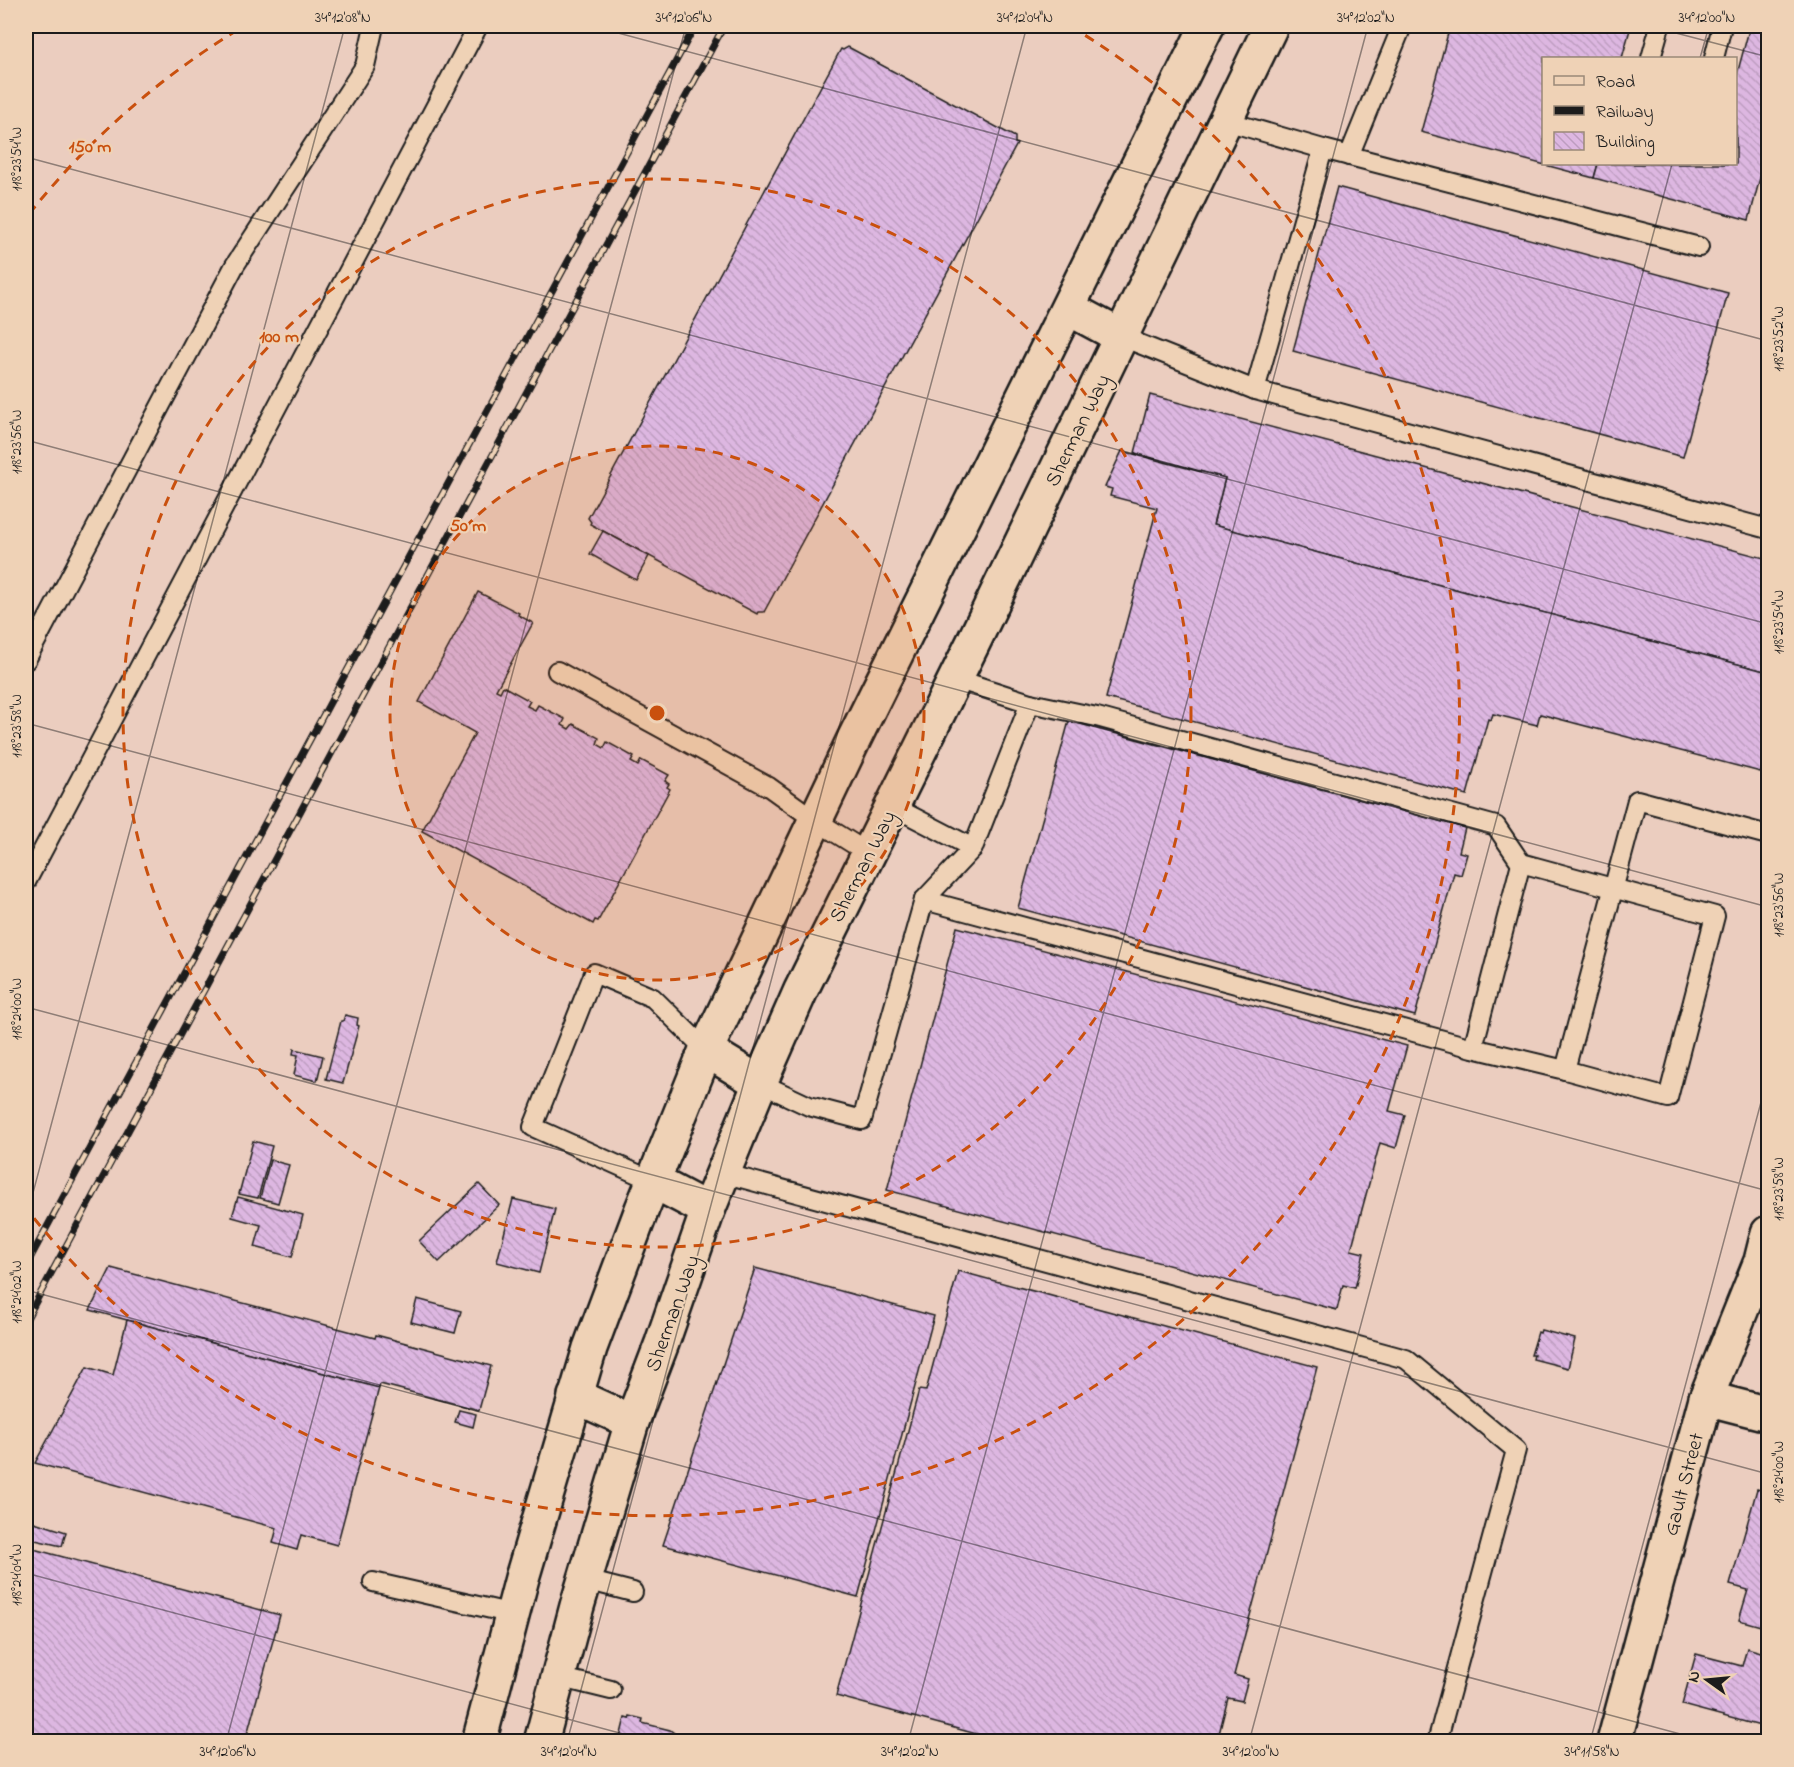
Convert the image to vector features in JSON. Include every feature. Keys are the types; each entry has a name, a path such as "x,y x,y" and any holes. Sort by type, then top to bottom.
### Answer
{"main road":[{"path":"479,1742 522,1578 590,1348 705,1050 815,820 1207,26"},
{"name":"Sherman Way","path":"541,1742 632,1422 666,1333 708,1210 760,1083 801,990 956,679 1271,26"},
{"path":"1068,308 1122,337"},
{"path":"705,1050 760,1083"},
{"path":"653,1181 708,1210"},
{"name":"Gault Street","path":"1614,1742 1706,1398 1761,1261 1768,1233"},
{"path":"575,1396 632,1422"},
{"path":"1706,1398 1768,1414"}],"lane":[{"path":"26,660 235,265 365,66 374,26"},
{"path":"26,882 478,26"},
{"path":"1349,156 1402,26"},
{"path":"1651,57 1660,26"},
{"path":"1714,57 1722,26"},
{"path":"1226,121 1349,156 1699,247"},
{"path":"1255,390 1323,149"},
{"path":"1122,337 1255,390 1768,529"},
{"path":"557,671 769,787 815,820 868,853"},
{"path":"924,900 1473,1048 1668,1098 1715,915 1521,862 1496,826 1097,717 1030,703 956,679"},
{"path":"760,1083 809,1106 862,1120 924,900 973,848 1030,703"},
{"path":"1565,1070 1637,800 1768,835"},
{"path":"892,806 973,848"},
{"path":"1473,1048 1521,862"},
{"path":"653,1181 533,1127 594,973 653,998 705,1050"},
{"path":"723,1173 1406,1359 1516,1450 1437,1742"},
{"path":"586,1580 633,1592"},
{"path":"373,1582 513,1614"},
{"path":"558,1677 611,1690"}],"building":[{"path":"1450,26 1631,26 1622,57 1542,57 1542,164 1421,132"},
{"path":"1750,26 1768,26 1768,147 1749,220 1594,178 1598,165 1737,165 1737,74"},
{"path":"848,47 1015,137 1017,144 764,612 757,614 590,524 588,518 841,49"},
{"path":"1545,165 1598,165 1594,178"},
{"path":"1337,187 1728,293 1683,457 1293,351"},
{"path":"1150,395 1768,559 1768,672 1213,525 1225,478 1135,453"},
{"path":"1122,451 1225,478 1213,525 1768,672 1768,774 1540,714 1537,725 1493,714 1491,720 1488,719 1467,795 1106,698 1157,508 1110,496 1112,489 1105,487"},
{"path":"603,531 649,556 636,580 590,554"},
{"path":"478,592 519,613 518,615 533,623 496,690 500,692 503,686 530,701 527,706 535,710 538,705 565,719 562,725 569,729 573,724 599,738 597,744 604,748 607,742 634,757 631,762 638,766 641,760 669,775 665,781 669,784 667,787 670,789 598,921 595,920 593,924 422,831 475,733 419,702"},
{"path":"1069,721 1465,828 1459,852 1467,854 1461,875 1454,873 1415,1016 1018,908"},
{"path":"957,927 1407,1046 1389,1111 1405,1115 1396,1148 1380,1143 1351,1250 1364,1253 1355,1288 1343,1285 1337,1310 887,1190"},
{"path":"345,1015 358,1018 357,1025 359,1026 343,1083 326,1079 341,1021"},
{"path":"294,1049 323,1056 317,1081 294,1075 298,1055 293,1054"},
{"path":"253,1141 272,1146 258,1198 239,1194"},
{"path":"270,1160 289,1165 278,1203 260,1198"},
{"path":"479,1184 499,1205 439,1262 419,1241"},
{"path":"238,1197 303,1215 292,1257 255,1247 261,1225 232,1217"},
{"path":"513,1199 555,1209 539,1273 497,1262"},
{"path":"111,1268 375,1338 376,1335 491,1366 479,1410 380,1384 379,1388 90,1310"},
{"path":"755,1268 934,1316 858,1597 663,1545"},
{"path":"958,1271 1317,1367 1234,1675 1248,1679 1242,1701 1228,1698 1217,1742 1006,1742 836,1696 919,1390 926,1391"},
{"path":"417,1299 461,1311 455,1333 411,1322"},
{"path":"127,1320 379,1388 337,1545 301,1535 297,1550 273,1543 277,1528 35,1463 87,1367 113,1375"},
{"path":"1541,1330 1575,1339 1568,1368 1533,1359 1534,1355 1531,1355 1538,1332 1540,1333"},
{"path":"459,1410 476,1414 473,1427 455,1422"},
{"path":"1757,1489 1768,1492 1768,1628 1739,1620 1748,1590 1730,1585"},
{"path":"31,1521 66,1532 62,1546 26,1538"},
{"path":"26,1547 280,1615 245,1742 65,1742 26,1731"},
{"path":"1747,1648 1768,1654 1768,1728 1682,1705 1696,1654 1742,1666"},
{"path":"630,1716 643,1719 642,1723 670,1730 686,1742 619,1742 625,1718 629,1719"},
{"path":"26,1731 65,1742 26,1742"}],"railway":[{"path":"26,1266 695,26"},
{"path":"26,1320 724,26"}]}
